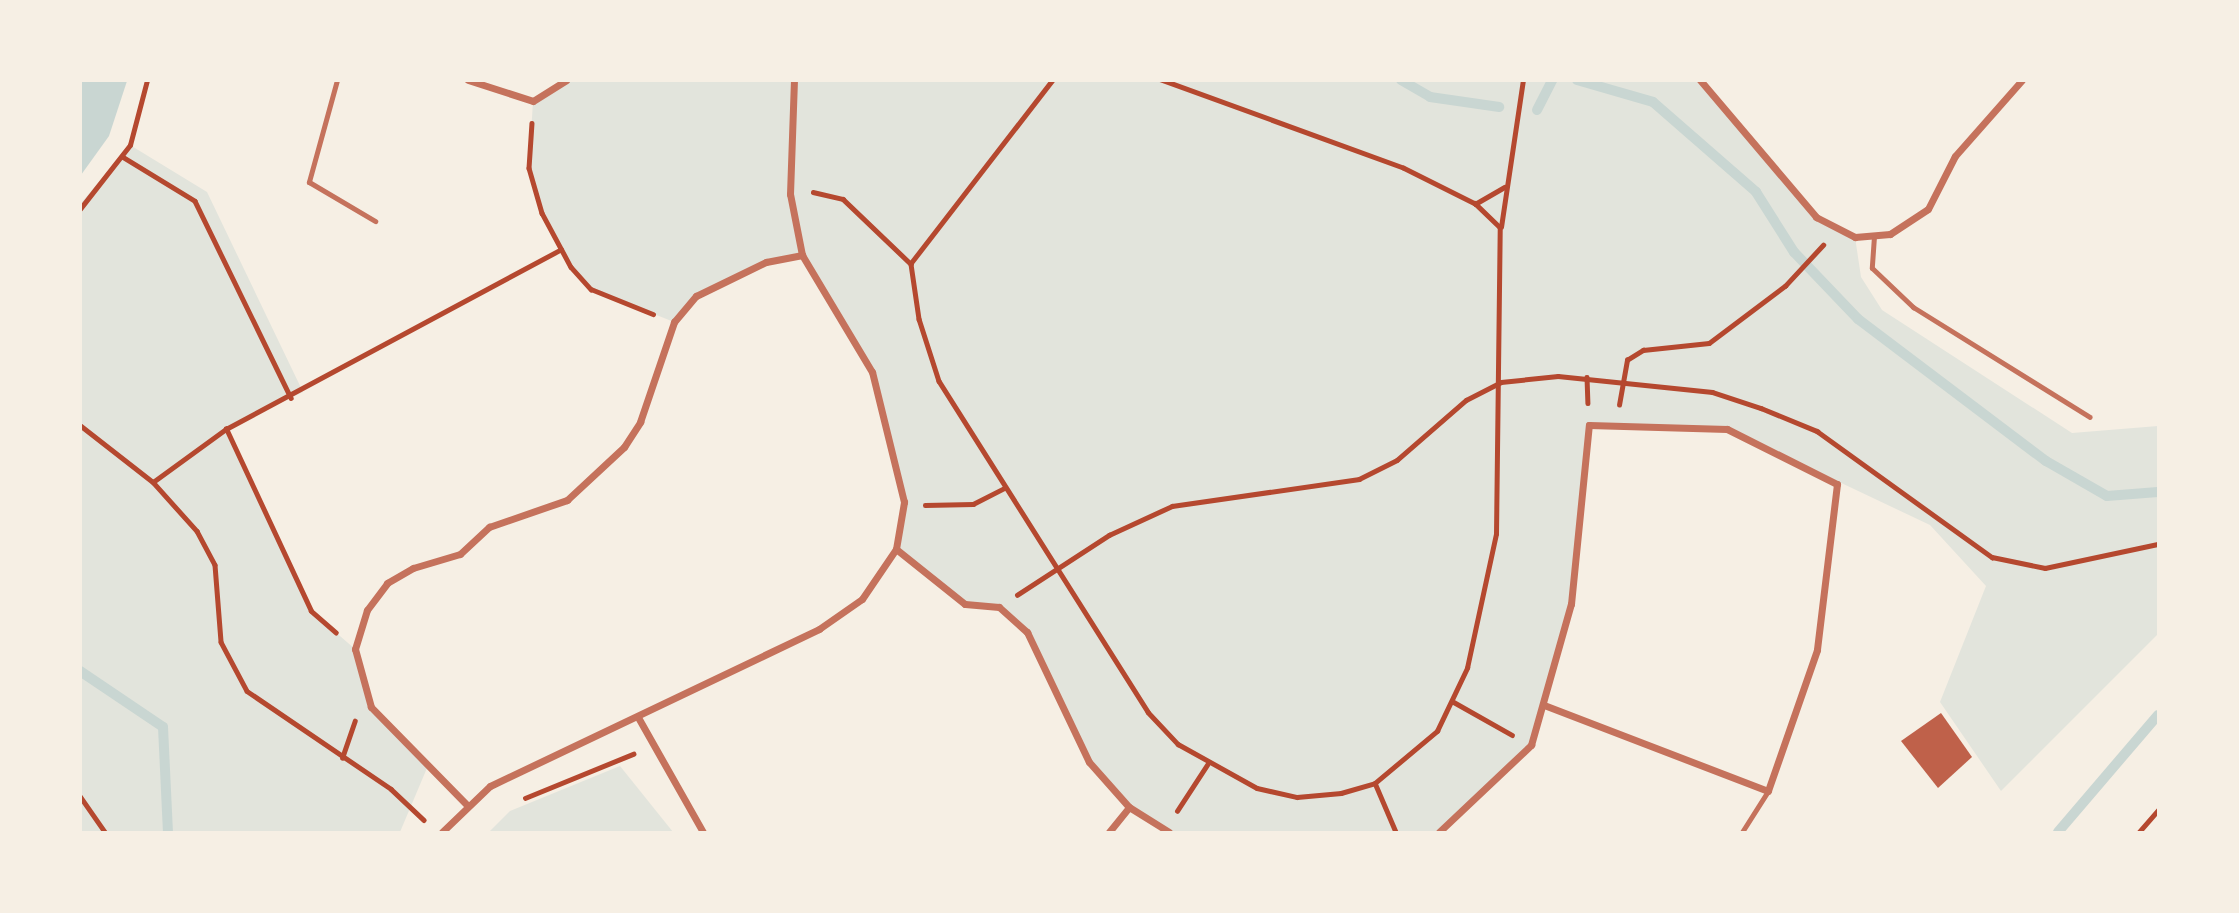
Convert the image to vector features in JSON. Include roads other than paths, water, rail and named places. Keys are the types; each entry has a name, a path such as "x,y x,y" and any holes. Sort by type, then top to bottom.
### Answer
{"street":[{"path":"468,80 533,101 566,80"},
{"path":"442,832 466,804 489,786 639,719 818,629 862,599 895,549 904,502 872,372 802,255 790,194 794,80"},
{"path":"1700,80 1816,217 1855,237 1890,234 1928,209 1955,156 2022,80"},
{"path":"466,804 371,707 355,649 367,610 387,583 460,554 489,527 567,500 624,447 640,422 674,322 696,296 766,262 802,255"},
{"path":"1439,832 1531,746 1571,604 1589,425 1727,429 1837,484 1817,650 1769,791 1544,705"},
{"path":"895,549 965,604 999,607 1027,632 1089,762 1129,807 1167,832"},
{"path":"639,719 703,832"},
{"path":"1109,832 1129,807"}],"lane":[{"path":"337,80 309,182 375,222"},
{"path":"1874,236 1872,268 1913,307 2090,417"},
{"path":"1742,832 1769,791"}],"waterway":[{"path":"1401,80 1430,97 1499,107"},
{"path":"1537,110 1552,80"},
{"path":"1577,80 1653,102 1756,192 1794,252 1858,319 2046,461 2107,496 2158,492"},
{"path":"80,671 163,727 168,832"},
{"path":"2058,832 2158,715"}]}
